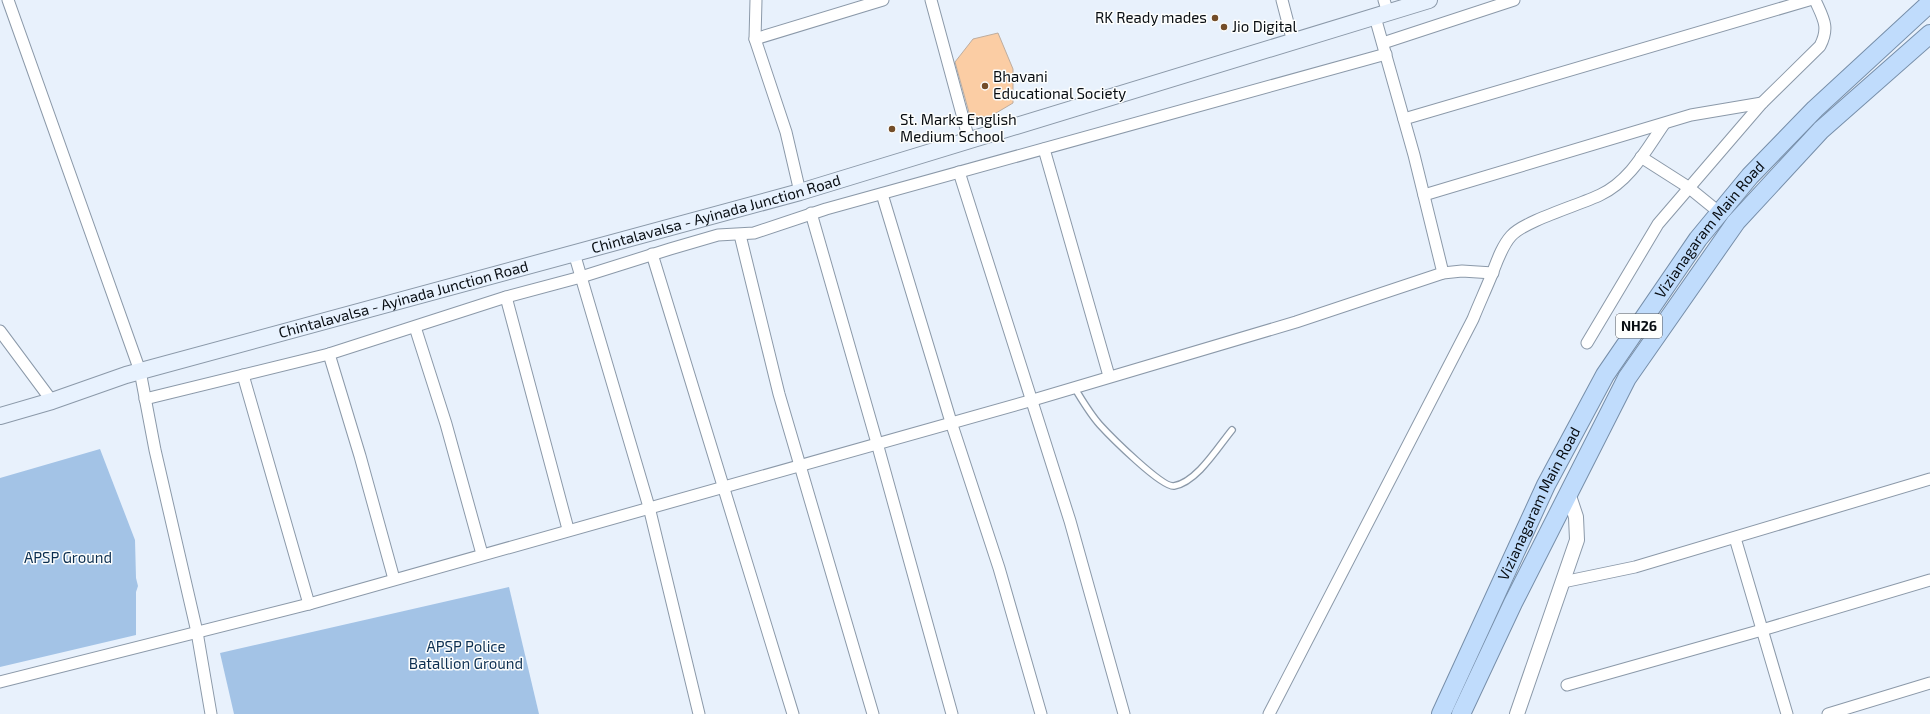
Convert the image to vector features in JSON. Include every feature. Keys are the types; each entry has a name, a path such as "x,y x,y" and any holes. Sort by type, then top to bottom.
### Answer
{"highway":[{"name":"Vizianagaram Main Road","path":"1440,714 1546,485 1605,375 1698,239 1750,176 1814,109 1930,3"},
{"name":"Vizianagaram Main Road","path":"1461,714 1513,603 1627,378 1736,222 1821,130 1930,34"}],"main road":[{"name":"Chintalavalsa - Ayinada Junction Road","path":"0,416 52,401 140,371 800,192 1293,42 1382,10 1429,0"}],"street":[{"path":"8,0 140,371 155,450 197,632 212,714"},
{"path":"756,0 755,39 786,132 800,192"},
{"path":"755,39 883,0"},
{"path":"930,0 969,140"},
{"path":"1282,0 1293,42"},
{"path":"1382,43 1514,0"},
{"path":"1404,119 1809,0"},
{"path":"1587,343 1658,224 1688,187 1762,103 1820,46 1826,27 1815,0"},
{"path":"1382,10 1382,43 1404,119 1443,273"},
{"path":"145,400 329,354 506,297 581,277 718,235 754,234 811,214 1386,54"},
{"path":"1424,195 1664,124 1709,112 1762,103"},
{"path":"1269,714 1473,319 1497,259 1511,236 1518,230 1600,195 1614,187 1631,172 1664,124"},
{"path":"1044,149 1109,376"},
{"path":"1641,157 1688,187 1720,213"},
{"path":"959,172 1033,400 1070,521 1124,714"},
{"path":"882,194 951,422 999,568 1041,714"},
{"path":"811,214 877,443 952,714"},
{"path":"740,235 779,394 801,464 873,714"},
{"path":"574,253 649,507 699,714"},
{"path":"652,254 793,714"},
{"path":"0,682 309,604 568,529 1033,400 1109,376 1296,322 1443,273 1462,271 1493,272"},
{"path":"506,297 568,529"},
{"path":"415,327 446,424 482,554"},
{"path":"0,331 52,401"},
{"path":"329,354 360,456 394,579"},
{"path":"243,375 309,604"},
{"path":"1563,582 1635,567 1930,479"},
{"path":"1517,714 1578,536 1576,517 1568,493"},
{"path":"1735,538 1787,714"},
{"path":"1567,686 1930,580"},
{"path":"1828,714 1930,683"}],"lane":[{"path":"1074,387 1099,425 1155,477 1167,485 1173,486 1179,484 1197,474 1232,430"}],"green space":[{"name":"APSP Ground","path":"100,449 135,540 136,578 138,586 136,592 136,635 0,667 0,478"},
{"name":"APSP Police Batallion Ground","path":"509,587 539,714 234,714 220,653"}],"building":[{"name":"Bhavani Educational Society","path":"998,33 1013,69 1013,103 991,116 972,118 970,116 955,62 973,39"}],"place":[{"name":"RK Ready mades","path":"1215,18"},
{"name":"Jio Digital","path":"1224,27"},
{"name":"Bhavani Educational Society","path":"985,86"},
{"name":"St. Marks English Medium School","path":"892,129"}]}
